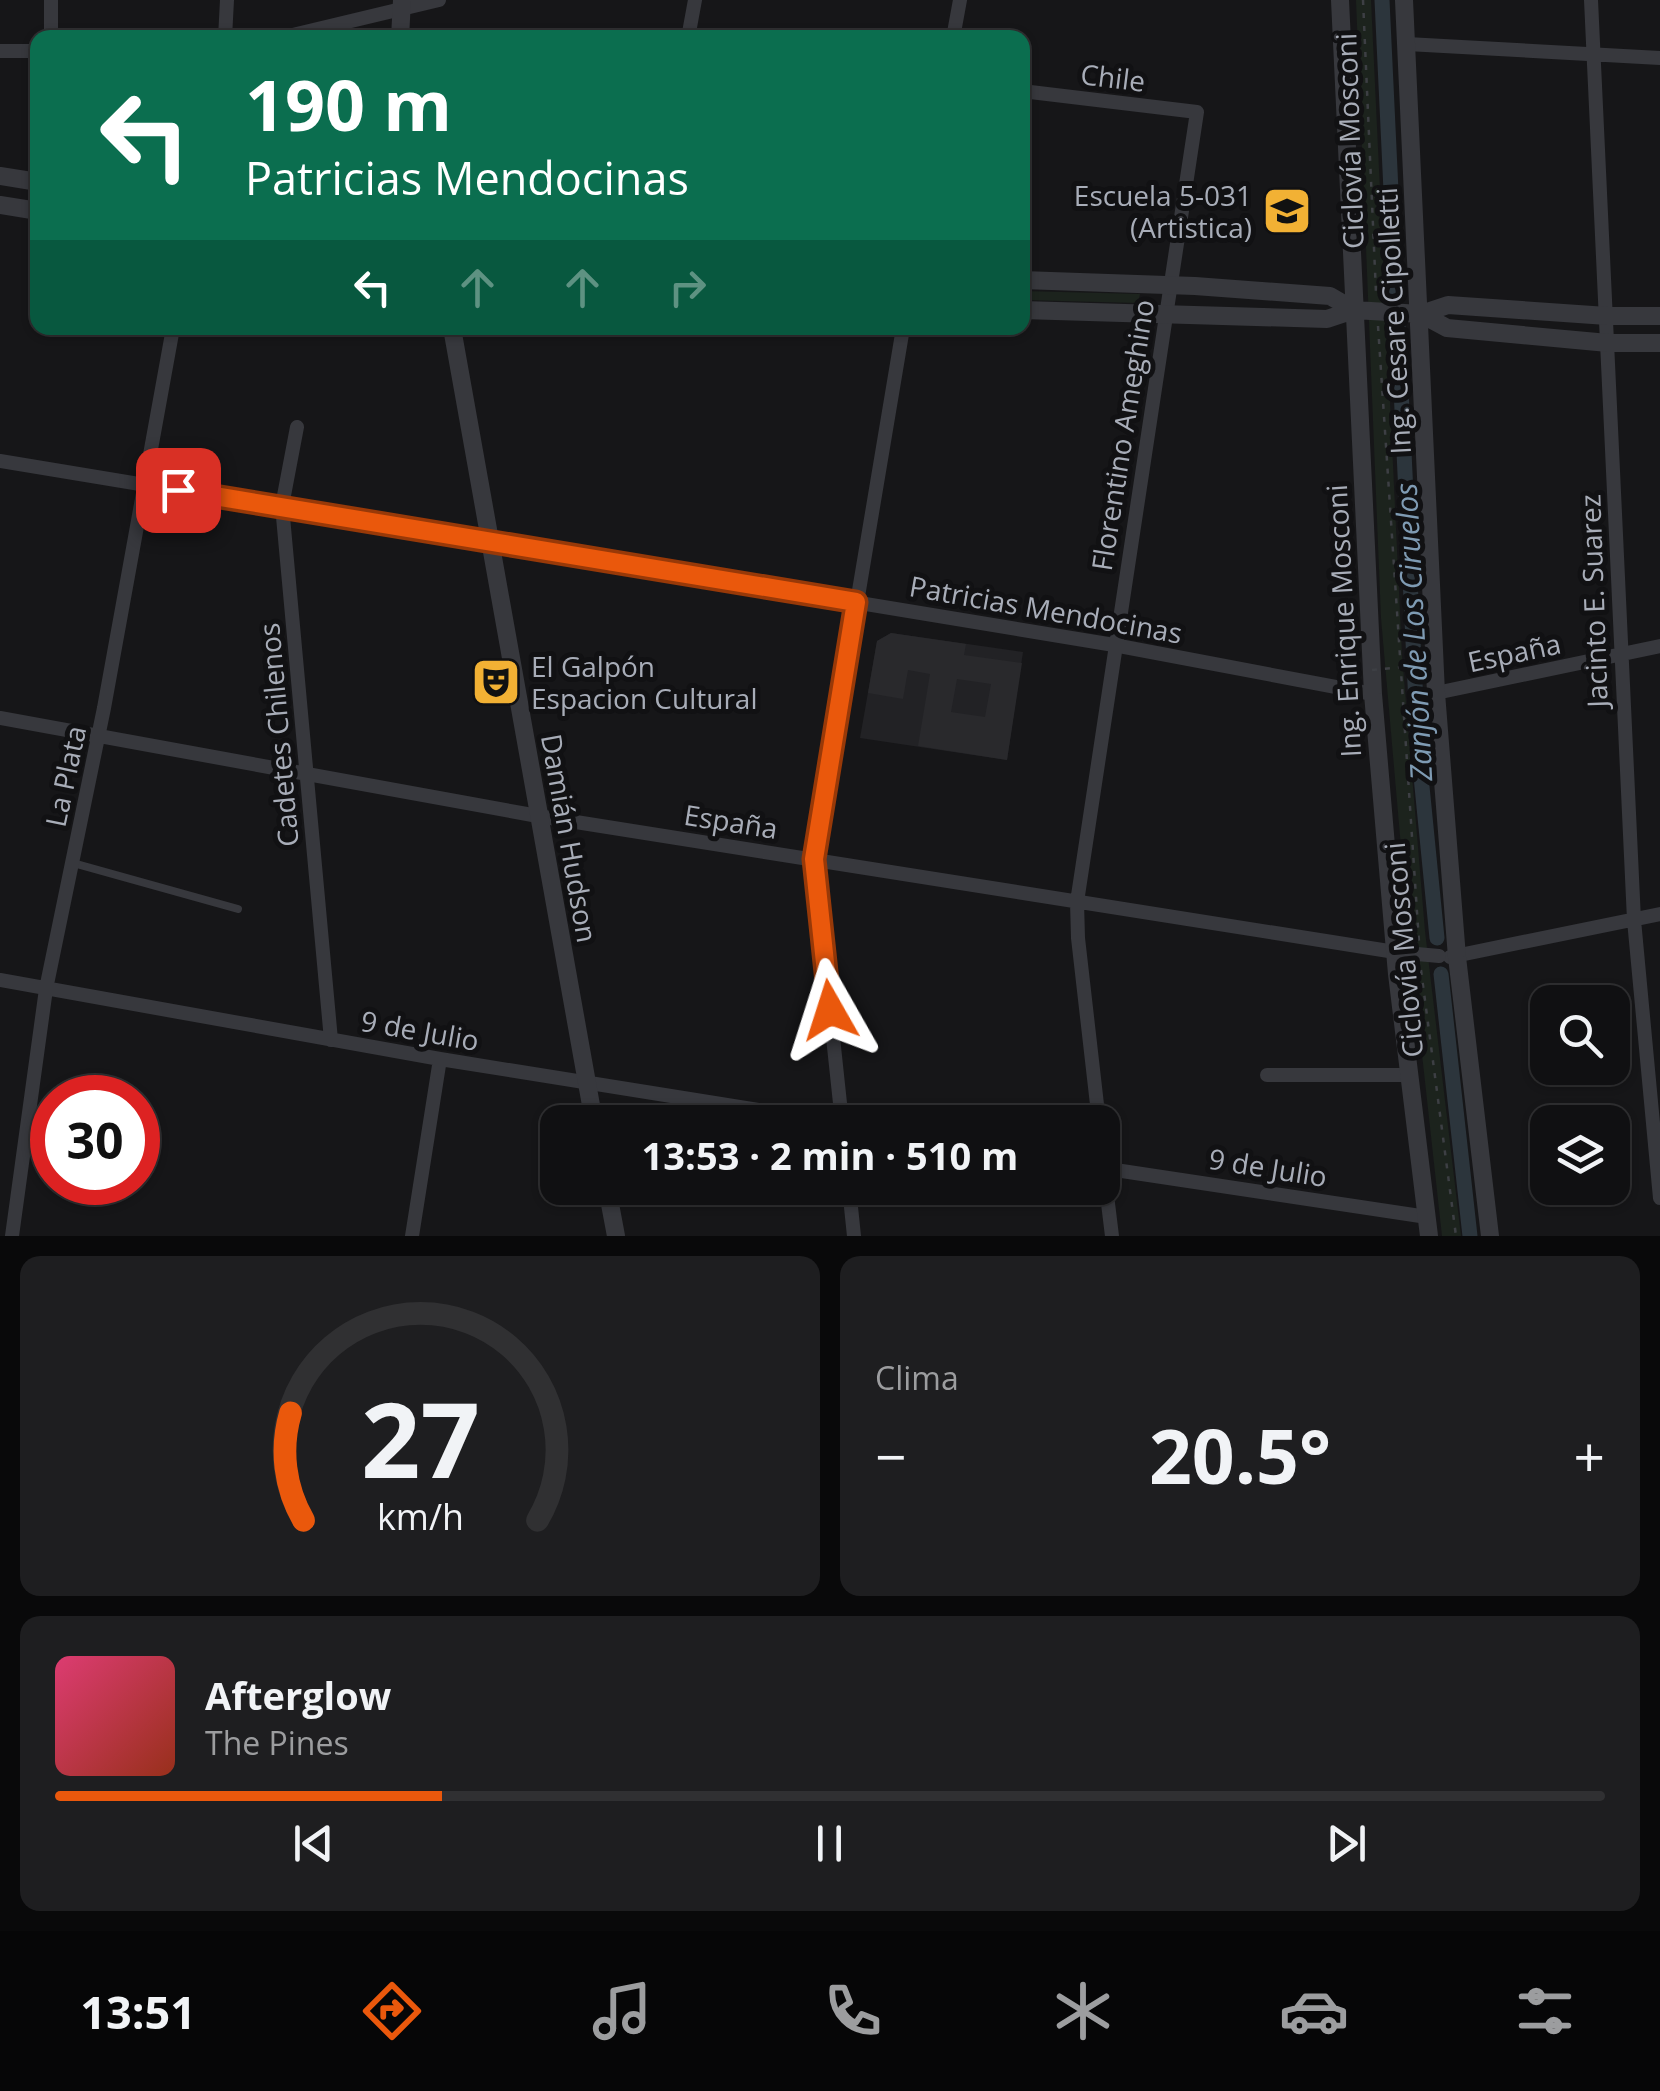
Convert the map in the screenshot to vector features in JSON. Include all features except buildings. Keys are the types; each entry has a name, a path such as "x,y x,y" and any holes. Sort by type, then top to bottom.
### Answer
{"street":[{"path":"50,30 52,0"},
{"path":"225,30 227,0"},
{"path":"310,30 439,0"},
{"path":"689,30 695,0"},
{"path":"954,30 960,0"},
{"name":"Ing. Enrique Mosconi","path":"1340,0 1373,694 1395,952 1428,1226"},
{"name":"Ing. Cesare Cipolletti","path":"1404,0 1436,694 1458,957 1490,1236"},
{"name":"Jacinto E. Suarez","path":"1591,0 1634,920 1660,1198"},
{"path":"1406,44 1660,58"},
{"path":"0,51 30,51"},
{"name":"Chile","path":"1030,92 1197,112"},
{"name":"Florentino Ameghino","path":"1097,1105 1078,938 1078,902 1197,112"},
{"path":"0,176 30,181"},
{"path":"0,205 30,211"},
{"path":"1030,280 1170,284 1330,296 1354,310"},
{"path":"1030,310 1327,320 1354,310 1421,314 1448,304 1660,316"},
{"path":"1421,314 1447,328 1608,343 1660,343"},
{"name":"La Plata","path":"12,1236 46,989 99,735 172,335"},
{"name":"Damián Hudson","path":"453,335 591,1105"},
{"path":"840,1105 814,859 901,335"},
{"name":"Cadetes Chilenos","path":"298,427 282,506 331,1040"},
{"name":"Patricias Mendocinas","path":"0,461 1114,644 1373,694"},
{"name":"España","path":"1436,694 1660,646"},
{"name":"España","path":"0,718 538,816 1395,952 1458,957 1660,914"},
{"name":"9 de Julio","path":"0,980 723,1105"},
{"path":"412,1236 440,1059"},
{"path":"1266,1075 1409,1075"},
{"name":"9 de Julio","path":"1120,1166 1428,1226"},
{"path":"610,1205 616,1236"},
{"path":"851,1205 854,1236"},
{"path":"1108,1205 1112,1236"}],"lane":[{"path":"72,863 238,909"}],"path":[{"name":"Ciclovía Mosconi","path":"1363,0 1376,311 1422,974 1456,1236"},
{"path":"1372,670 1413,666"}],"shaded area":[{"path":"1356,0 1371,0 1402,655 1425,931 1461,1236 1442,1236 1408,927 1381,618"},
{"path":"1030,291 1140,294 1138,303 1030,300"},
{"path":"891,633 1023,652 1007,760 860,738 877,641"}],"waterway":[{"name":"Zanjón de Los Ciruelos","path":"1382,0 1396,297"},
{"name":"Zanjón de Los Ciruelos","path":"1398,326 1418,746 1437,938"},
{"name":"Zanjón de Los Ciruelos","path":"1441,974 1470,1236"}],"place":[{"name":"Escuela 5-031 (Artistica)","path":"1287,211"},
{"name":"El Galpón Espacion Cultural","path":"496,682"}],"route":[{"path":"178,490 856,602 814,859 830,1010"}]}
